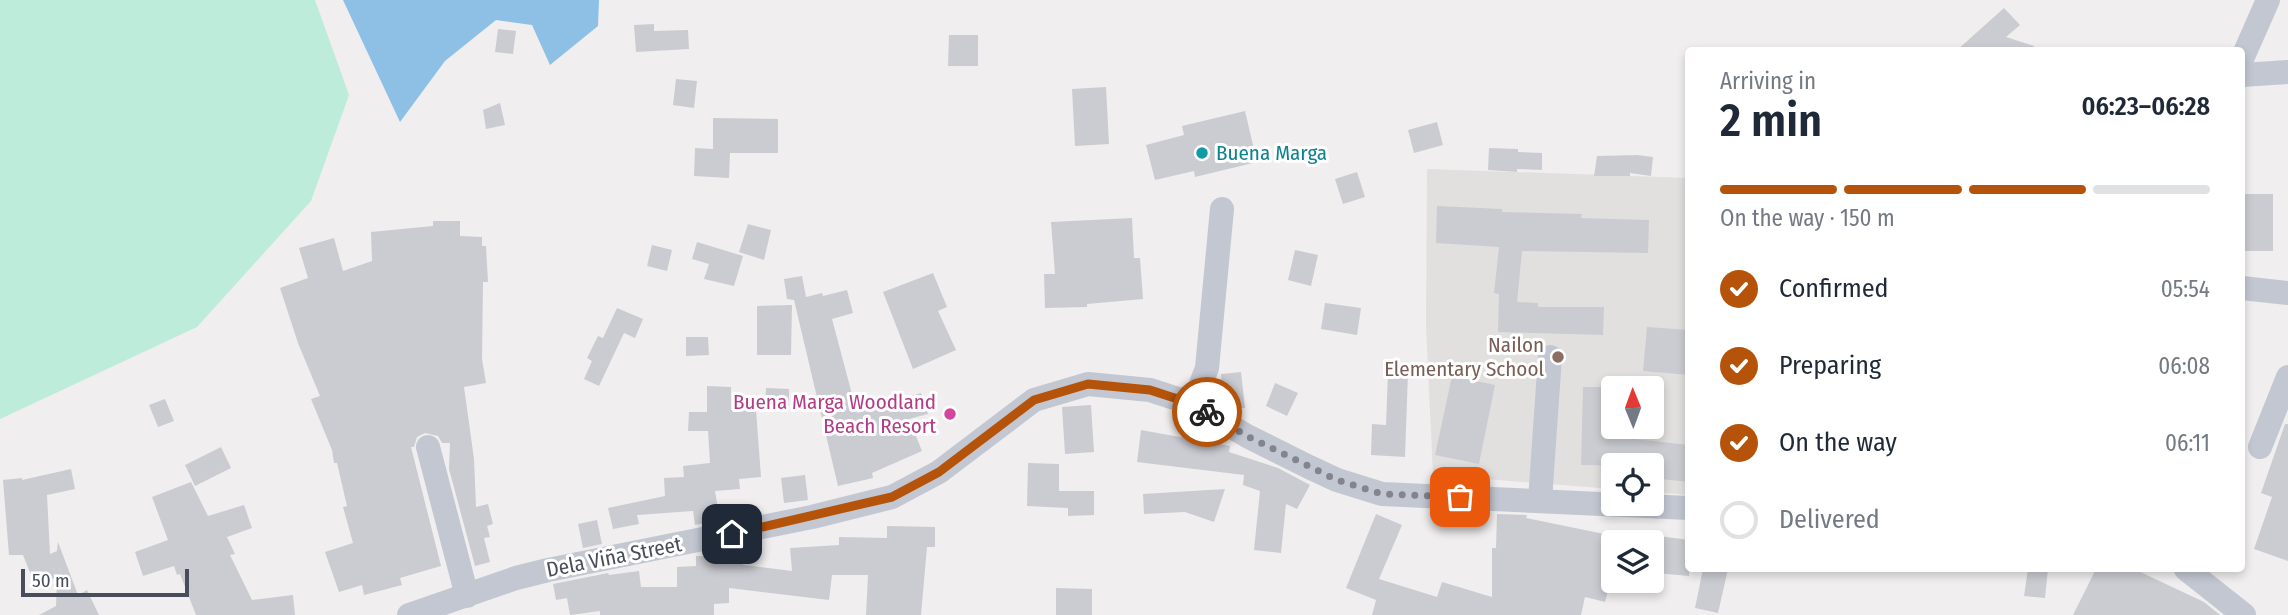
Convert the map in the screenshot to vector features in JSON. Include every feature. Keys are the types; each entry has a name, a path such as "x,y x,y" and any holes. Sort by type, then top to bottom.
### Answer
{"street":[{"path":"2245,52 2268,0"},
{"path":"2245,75 2288,72"},
{"path":"1193,404 1207,368 1222,209"},
{"path":"2245,288 2288,293"},
{"path":"1540,500 1550,357"},
{"path":"2260,447 2288,377"},
{"name":"Dela Viña Street","path":"409,615 516,578 548,570 812,517 892,497 939,472 1034,400 1088,384 1150,390 1193,404 1247,436 1309,467 1337,480 1382,494 1685,508"},
{"path":"428,447 467,596"},
{"path":"2190,572 2244,615"}],"shaded area":[{"name":"Nailon Elementary School","path":"1427,169 1685,178 1685,495 1664,493 1664,453 1601,453 1601,488 1433,475 1426,326"}],"green space":[{"path":"0,0 315,0 349,95 311,201 197,327 0,419"}],"water":[{"path":"343,0 599,0 598,26 550,65 532,25 496,20 445,61 400,122"}],"building":[{"path":"2004,8 2020,25 2006,37 2034,46 2034,47 1960,47"},
{"path":"654,24 654,31 688,30 689,49 636,52 634,25"},
{"path":"498,29 516,31 513,54 495,52"},
{"path":"949,35 978,35 978,66 948,66"},
{"path":"676,79 697,81 694,108 673,105"},
{"path":"1106,87 1109,144 1075,146 1072,89"},
{"path":"500,103 505,125 486,129 483,110"},
{"name":"Buena Marga","path":"1245,111 1257,162 1195,177 1194,171 1155,180 1146,145 1184,135 1182,126"},
{"path":"713,118 778,119 778,153 730,153 729,178 694,176 695,148 713,149"},
{"path":"1437,122 1443,145 1414,153 1408,130"},
{"path":"1489,148 1542,153 1542,170 1488,170"},
{"path":"1597,156 1653,157 1651,176 1630,173 1630,176 1594,176"},
{"path":"1357,172 1365,197 1343,204 1335,179"},
{"path":"2245,194 2273,194 2273,251 2245,251"},
{"path":"1437,206 1502,209 1502,212 1582,214 1581,218 1649,220 1648,253 1522,251 1517,302 1538,303 1538,307 1604,307 1603,335 1498,332 1499,294 1494,293 1499,247 1436,243"},
{"path":"1132,218 1134,258 1140,258 1143,299 1087,304 1087,307 1045,308 1044,274 1055,274 1051,222"},
{"path":"433,221 460,221 460,236 482,237 482,246 486,246 488,282 483,282 482,359 486,383 464,387 474,459 476,507 488,504 493,524 487,526 490,537 484,538 490,562 475,566 449,469 450,443 442,443 438,436 425,433 417,437 414,447 411,447 441,566 400,578 402,585 364,595 362,585 339,592 325,552 353,543 343,507 347,506 337,463 334,463 332,450 311,399 320,396 298,343 280,288 308,278 299,248 334,238 343,271 372,261 371,232 433,226"},
{"path":"748,224 771,230 764,260 739,252"},
{"path":"697,242 743,256 734,286 704,279 709,264 692,259"},
{"path":"652,245 672,250 667,271 647,266"},
{"path":"1295,250 1318,255 1311,286 1288,280"},
{"path":"933,273 947,307 938,311 956,350 913,369 883,292"},
{"path":"802,276 806,297 847,290 853,313 832,319 857,413 921,393 928,414 909,419 922,451 872,473 873,478 838,486 794,300 787,299 784,279"},
{"path":"1325,303 1361,308 1357,335 1321,329"},
{"path":"792,305 791,355 757,355 757,306"},
{"path":"617,308 643,319 635,338 624,333 599,386 584,379 592,361 587,358 598,336 603,338"},
{"path":"1647,327 1685,330 1685,375 1643,371"},
{"path":"686,337 708,337 709,355 686,356"},
{"path":"1241,372 1245,408 1231,409 1223,405 1221,374"},
{"path":"1388,372 1408,373 1405,457 1371,455 1372,424 1386,425"},
{"path":"1452,376 1495,385 1479,464 1435,455"},
{"path":"1275,383 1298,393 1287,416 1266,406"},
{"path":"707,386 731,387 731,410 756,410 761,477 739,479 740,489 715,491 720,520 695,525 693,511 637,515 639,524 613,529 608,508 665,496 664,478 684,477 683,466 710,463 708,431 688,431 689,412 707,412"},
{"path":"1583,387 1601,387 1601,439 1635,439 1685,445 1685,482 1664,479 1664,453 1601,453 1601,465 1581,465"},
{"path":"766,388 789,389 789,410 765,409"},
{"path":"165,399 174,421 158,427 149,405"},
{"path":"1091,405 1094,452 1065,454 1062,407"},
{"path":"2285,424 2288,424 2288,561 2254,549 2272,497 2261,493"},
{"path":"1141,430 1230,446 1229,452 1278,468 1310,485 1297,509 1286,504 1281,553 1254,550 1260,491 1243,485 1244,475 1137,462"},
{"path":"221,447 231,468 195,486 185,465"},
{"path":"1028,463 1059,464 1059,491 1094,491 1094,515 1068,516 1068,508 1027,506"},
{"path":"71,469 75,489 47,495 50,554 57,551 58,542 78,595 87,590 99,615 39,615 56,606 57,577 35,585 23,555 9,555 3,480 22,480"},
{"path":"805,475 808,500 784,503 781,478"},
{"path":"191,482 208,516 244,505 252,528 227,537 235,554 230,555 252,600 293,595 295,615 196,615 180,574 177,575 174,566 143,576 135,552 168,540 152,497"},
{"path":"1225,489 1214,522 1185,512 1144,514 1143,494"},
{"path":"1376,514 1402,525 1379,579 1437,597 1442,582 1492,597 1492,548 1496,548 1497,514 1527,515 1526,518 1601,533 1601,593 1607,593 1605,602 1585,597 1581,615 1372,615 1376,600 1346,588"},
{"path":"597,520 602,544 583,548 578,524"},
{"path":"887,526 935,527 935,547 927,547 921,615 866,615 868,575 832,575 829,600 729,588 729,603 714,604 714,615 600,615 600,611 570,615 567,598 556,600 553,584 608,573 639,571 641,587 677,587 677,567 696,566 696,556 729,556 729,563 743,562 743,565 792,571 790,548 839,545 839,537 887,538"},
{"path":"1664,537 1685,539 1685,572 1689,572 1689,576 1664,574"},
{"path":"1702,572 1727,572 1718,613 1695,608"},
{"path":"2028,572 2048,572 2045,598 2024,596"},
{"path":"2094,572 2140,572 2204,602 2220,615 2073,615"},
{"path":"1056,588 1092,589 1092,615 1056,615"}],"way so far":[{"path":"1207,412 1247,436 1337,480 1382,494 1460,497"}],"place":[{"name":"Buena Marga","path":"1202,153"},
{"name":"Nailon Elementary School","path":"1558,357"},
{"name":"Buena Marga Woodland Beach Resort","path":"950,414"}],"route":[{"path":"732,534 892,497 939,472 1034,400 1088,384 1150,390 1193,404 1207,412"}]}
